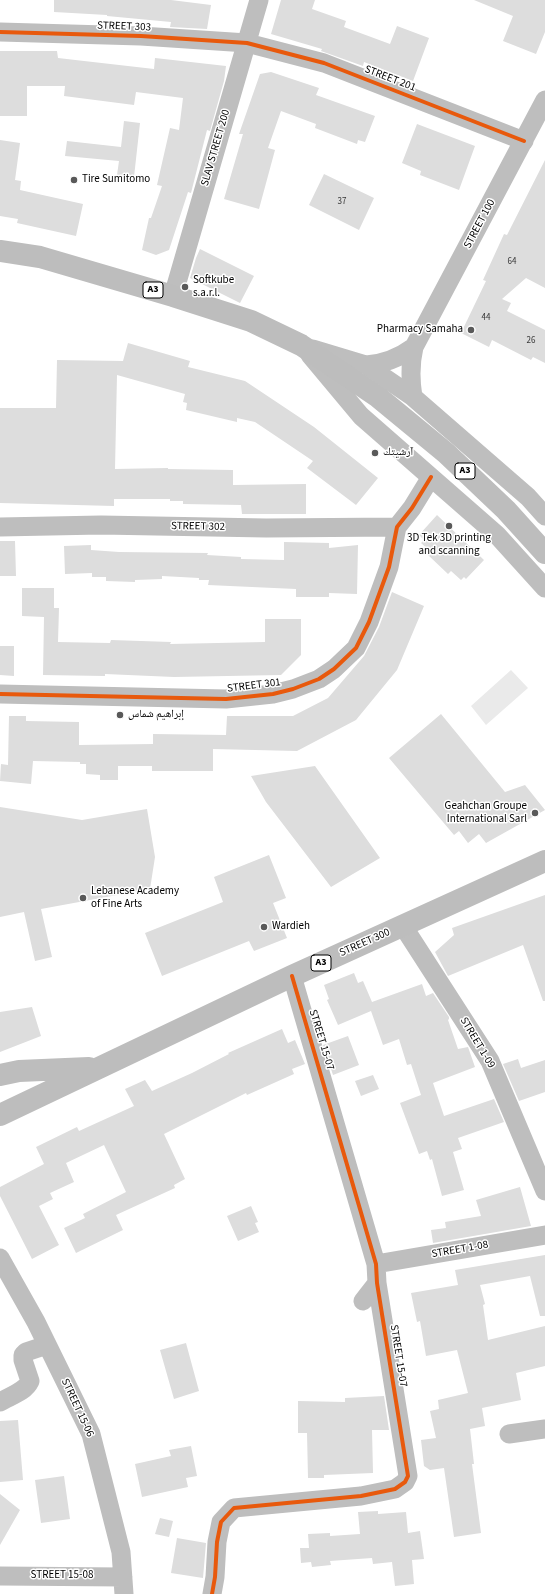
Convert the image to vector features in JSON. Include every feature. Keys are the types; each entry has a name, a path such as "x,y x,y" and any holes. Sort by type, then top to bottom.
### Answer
{"highway":[{"path":"0,238 18,244 40,257"},
{"name":"A3","path":"0,251 40,257 174,296 251,321 301,345 378,397 446,453 506,510 545,553"},
{"name":"STREET 300","path":"98,1068 292,976 545,861"},
{"name":"A3","path":"0,1114 98,1068"},
{"path":"0,1075 19,1071 98,1068"}],"street":[{"name":"SLAV STREET 200","path":"174,296 259,0"},
{"name":"STREET 303","path":"0,32 141,36 247,43"},
{"name":"STREET 201","path":"247,43 324,63 524,141"},
{"name":"STREET 100","path":"414,347 545,100"},
{"path":"301,345 366,365 413,397 528,497 545,516"},
{"path":"301,345 361,416 497,535 545,588"},
{"path":"366,365 392,361 404,355 414,347"},
{"path":"413,397 410,380 414,347"},
{"name":"STREET 301","path":"0,694 226,698 273,694 306,684 334,669 356,648 369,622 387,572 397,527 412,508 431,477"},
{"name":"STREET 302","path":"0,527 100,524 266,528 397,527"},
{"name":"STREET 1-09","path":"403,926 490,1060 545,1191"},
{"name":"STREET 15-07","path":"212,1594 215,1577 217,1542 221,1522 234,1508 361,1496 395,1489 405,1482 408,1476 377,1274 292,976"},
{"name":"STREET 1-08","path":"377,1274 545,1235"},
{"name":"STREET 15-06","path":"0,1258 47,1345 91,1434 121,1552 124,1585"},
{"path":"363,1301 377,1274"},
{"path":"0,1402 23,1389 30,1381 23,1360 23,1355 26,1352 47,1345"},
{"path":"510,1434 545,1429"},
{"name":"STREET 15-08","path":"0,1576 124,1585"}],"shaded area":[{"path":"511,670 528,688 486,725 471,706"}],"building":[{"path":"54,0 171,0 211,5 207,29 170,27 171,22 107,15 54,12"},
{"path":"281,0 315,0 312,9 346,21 344,27 390,44 397,26 429,38 413,81 364,62 363,66 321,51 322,49 271,34"},
{"path":"474,0 545,0 545,32 536,54 503,41 513,16"},
{"path":"0,51 57,51 58,58 154,69 155,58 226,66 224,81 210,131 207,130 191,193 188,192 169,250 156,255 142,250 149,218 151,218 162,186 157,185 170,128 179,130 183,98 136,92 134,105 64,96 65,86 27,86 27,116 0,116"},
{"path":"271,72 319,88 316,95 375,116 365,142 358,140 357,144 315,128 316,124 281,111 268,148 275,150 259,209 224,199 243,134 239,134 260,74"},
{"path":"124,121 140,123 134,177 117,175 119,161 65,156 67,141 121,147"},
{"path":"417,124 475,146 459,190 420,175 421,171 402,163"},
{"path":"0,140 20,143 15,180 21,181 20,190 83,204 76,236 17,223 18,219 0,216"},
{"path":"545,160 545,288 526,278 502,299 511,303 507,311 545,330 545,363 533,357 531,360 492,340 489,347 461,333 486,281 483,280 504,234 507,235"},
{"path":"324,174 374,198 359,230 309,205"},
{"path":"200,249 254,276 240,303 190,278"},
{"path":"128,343 190,361 188,367 245,381 314,427 378,478 356,505 307,468 313,461 255,422 237,418 237,422 186,410 187,403 183,402 185,394 117,375 115,469 168,468 233,470 233,485 306,484 306,514 242,514 241,505 183,504 183,501 170,501 170,499 114,499 114,506 0,503 0,408 56,408 57,360 123,361"},
{"path":"437,515 484,560 466,579 464,577 461,580 451,571 448,574 428,555 431,552 421,543 424,540 419,535"},
{"path":"0,541 15,541 16,576 0,576"},
{"path":"284,542 329,543 329,548 358,545 357,594 329,593 329,597 296,597 296,589 208,585 209,580 199,580 199,578 162,576 162,579 135,580 135,582 106,581 106,577 92,577 92,573 65,574 64,546 91,545 91,550 119,552 208,553 207,555 241,557 241,559 284,560"},
{"path":"22,588 54,588 54,608 59,608 58,642 110,643 111,640 171,642 170,644 265,642 265,619 301,619 301,655 281,675 174,677 105,674 105,676 43,675 44,617 22,616"},
{"path":"392,592 424,606 397,670 356,720 297,751 213,749 213,771 152,771 152,766 118,766 118,780 100,780 100,775 86,774 86,764 80,764 80,762 33,761 31,784 0,781 1,764 8,765 9,716 26,716 26,721 79,722 79,745 153,744 153,734 226,735 227,716 293,716 328,698 364,656 379,627"},
{"path":"0,646 14,646 14,676 0,675"},
{"path":"441,714 505,792 525,785 545,810 486,843 479,834 468,843 459,831 454,835 389,758"},
{"path":"315,766 380,858 331,887 266,802 251,776"},
{"path":"0,807 82,820 147,809 155,857 150,889 41,909 52,957 35,961 24,912 0,917"},
{"path":"269,855 286,898 273,903 287,938 254,951 249,941 162,976 145,933 223,902 214,877"},
{"path":"545,895 545,1001 543,1001 523,945 448,976 435,952 454,935 452,928"},
{"path":"354,973 358,983 363,981 372,1002 422,984 426,996 433,993 449,1017 448,1020 458,1049 468,1047 475,1067 433,1083 444,1116 494,1099 504,1122 458,1138 462,1149 453,1152 464,1190 442,1196 432,1159 430,1160 427,1151 419,1154 400,1103 421,1095 411,1064 407,1065 399,1039 383,1045 371,1011 338,1025 327,1000 329,999 324,985"},
{"path":"32,1007 41,1036 0,1052 0,1012"},
{"path":"282,1029 288,1043 295,1040 305,1064 292,1069 294,1074 247,1095 246,1093 164,1134 185,1179 174,1185 175,1188 116,1215 123,1230 76,1253 64,1228 85,1218 83,1214 126,1192 104,1145 66,1163 74,1182 50,1193 53,1199 39,1206 59,1245 32,1259 0,1196 0,1187 44,1164 36,1147 77,1127 79,1131 134,1106 125,1089 145,1080 152,1091 192,1073 229,1054 228,1053"},
{"path":"348,1036 359,1065 333,1075 323,1045"},
{"path":"518,1059 521,1068 545,1060 545,1092 519,1101 503,1064"},
{"path":"373,1075 379,1089 361,1096 355,1081"},
{"path":"520,1187 531,1226 433,1243 431,1230 446,1228 445,1222 481,1216 476,1200"},
{"path":"251,1206 258,1222 255,1223 259,1232 238,1241 227,1216"},
{"path":"545,1255 545,1316 540,1316 530,1276 480,1285 485,1304 483,1305 488,1340 545,1326 545,1366 516,1373 521,1400 482,1408 485,1426 470,1429 474,1464 472,1464 481,1533 454,1537 444,1468 430,1470 424,1466 421,1440 436,1438 430,1411 439,1409 438,1400 468,1393 457,1350 426,1356 420,1321 417,1322 411,1293 458,1285 455,1270"},
{"path":"186,1343 199,1391 174,1399 160,1350"},
{"path":"384,1396 389,1430 372,1430 373,1473 324,1475 324,1478 308,1478 307,1433 298,1433 298,1401 345,1402 345,1398"},
{"path":"18,1420 23,1480 0,1482 0,1421"},
{"path":"191,1446 197,1476 186,1478 188,1487 142,1497 135,1464 171,1456 169,1450"},
{"path":"64,1476 70,1519 41,1523 35,1480"},
{"path":"0,1494 20,1510 0,1545"},
{"path":"378,1511 378,1514 406,1512 408,1533 420,1531 424,1559 412,1560 414,1584 395,1586 392,1562 373,1564 372,1558 330,1561 331,1565 312,1567 311,1562 301,1563 300,1548 309,1548 308,1534 330,1533 330,1536 360,1534 358,1512"},
{"path":"160,1518 173,1521 169,1537 155,1534"},
{"path":"177,1538 206,1543 203,1578 171,1573"}],"cycle path":[{"path":"0,32 141,36 247,43 324,63 524,141"},
{"path":"0,694 226,699 273,694 293,689 319,679 334,669 356,648 369,622 389,567 397,527 412,508 431,477"},
{"path":"212,1594 215,1577 217,1542 221,1522 234,1508 361,1496 395,1489 405,1482 408,1476 377,1283 376,1264 292,976"}],"place":[{"name":"Tire Sumitomo","path":"74,180"},
{"name":"Softkube s.a.r.l.","path":"185,287"},
{"name":"Pharmacy Samaha","path":"471,330"},
{"name":"آرشيتك","path":"375,453"},
{"name":"3D Tek 3D printing and scanning","path":"449,526"},
{"name":"إبراهيم شماس","path":"120,715"},
{"name":"Geahchan Groupe International Sarl","path":"535,813"},
{"name":"Lebanese Academy of Fine Arts","path":"83,898"},
{"name":"Wardieh","path":"264,927"}]}
